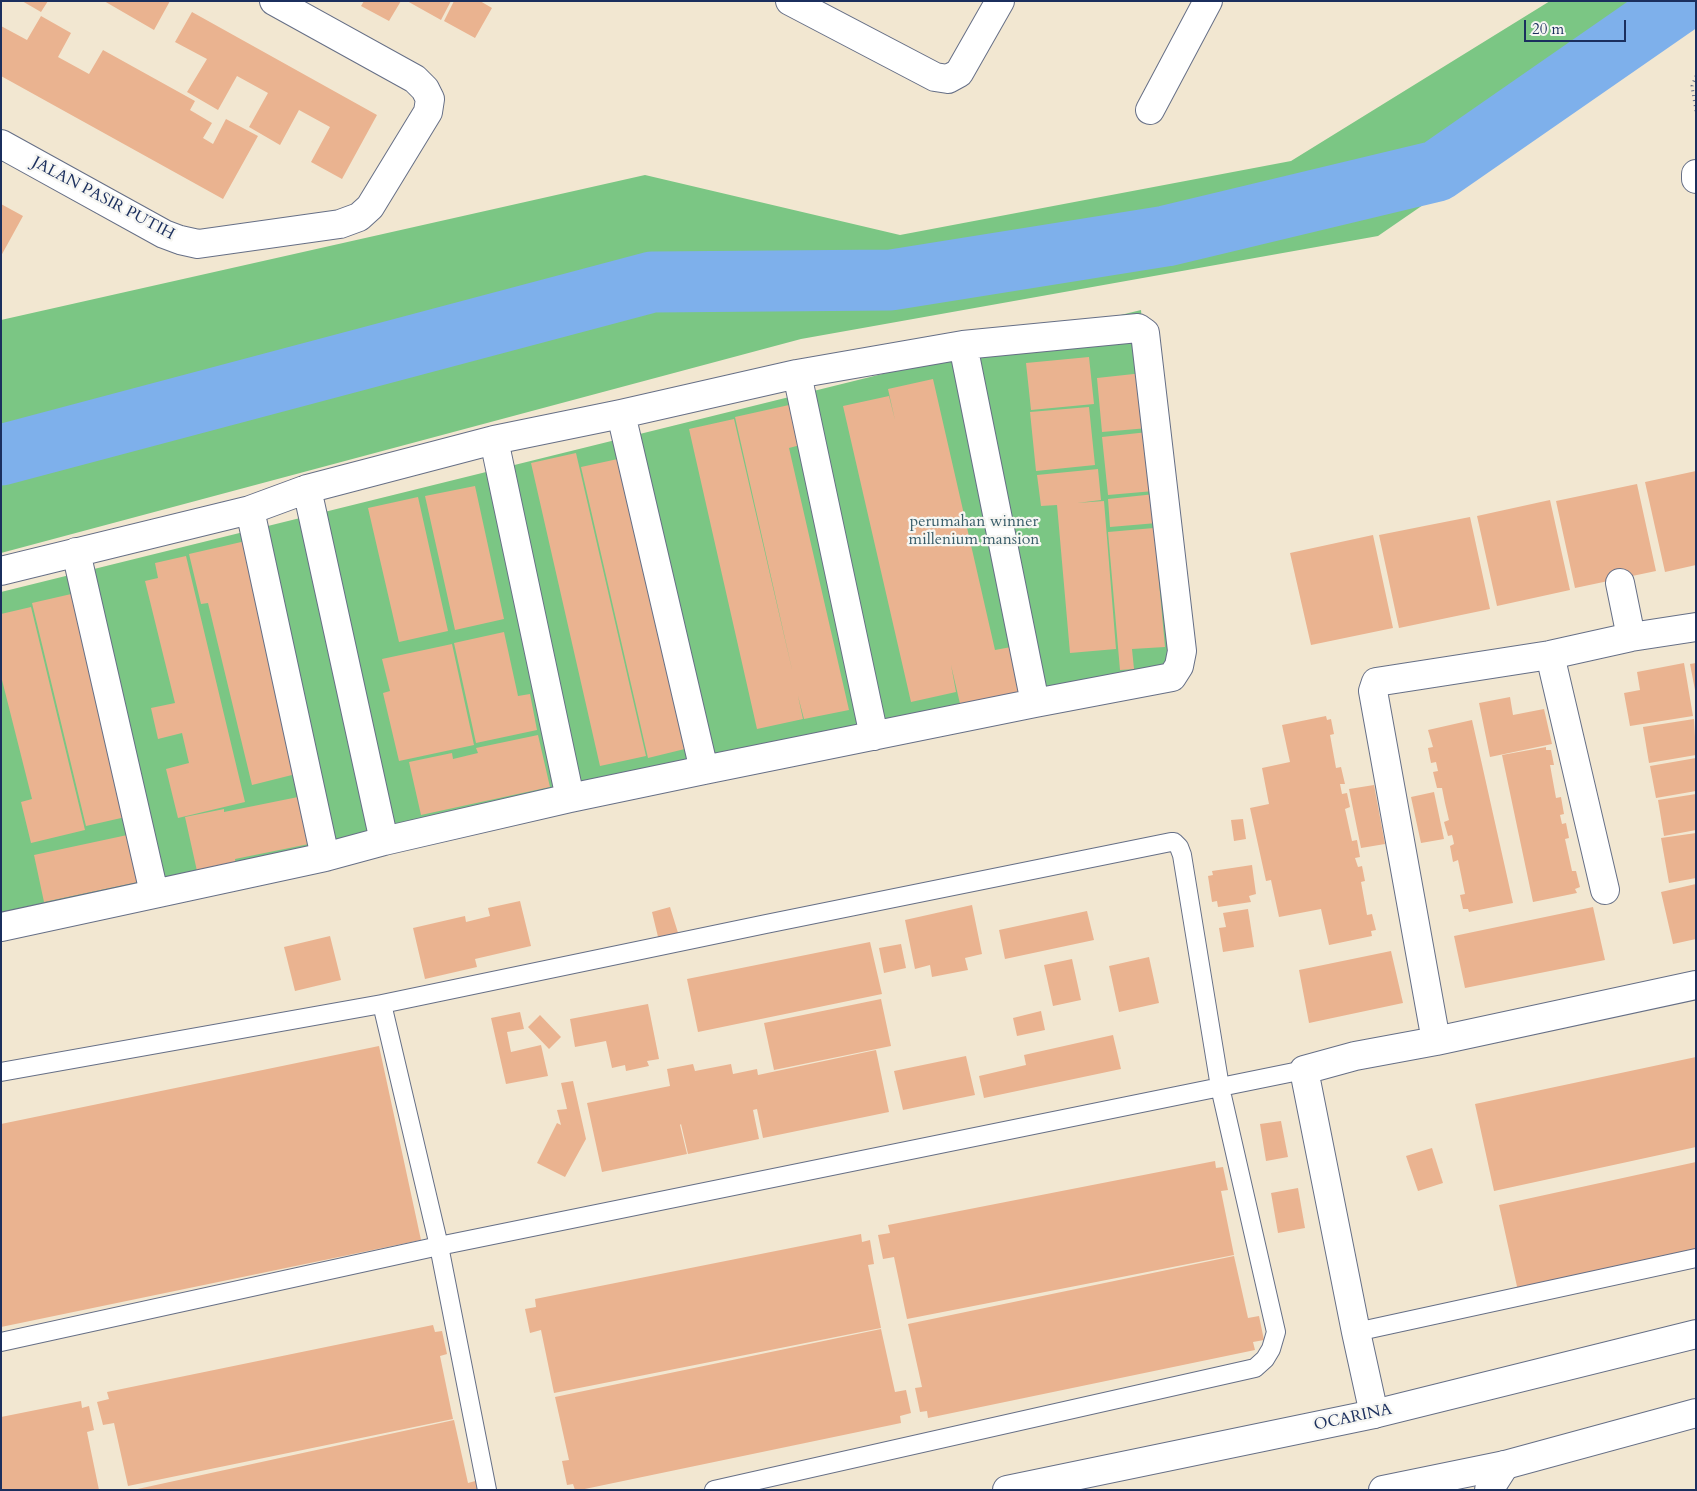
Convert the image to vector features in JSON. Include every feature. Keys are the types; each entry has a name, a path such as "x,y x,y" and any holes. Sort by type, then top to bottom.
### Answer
{"street":[{"name":"JALAN PASIR PUTIH","path":"1,144 164,234 198,244 340,224 358,217 370,207 428,112 430,99 425,89 415,79 274,1"},
{"path":"790,1 935,77 948,79 959,73 1000,1"},
{"path":"1150,110 1208,1"},
{"path":"1696,174 1696,179"},
{"path":"1,571 250,510 307,489 494,440 621,414 797,374 963,345 1138,328 1145,333 1182,652 1179,666 1172,677 1034,703 570,798 384,841 325,857 1,927"},
{"path":"963,345 1034,703"},
{"path":"797,374 874,736"},
{"path":"621,414 704,770"},
{"path":"494,440 570,798"},
{"path":"307,489 384,841"},
{"path":"250,510 325,857"},
{"path":"76,552 154,893"},
{"path":"1620,583 1631,637"},
{"path":"1436,1041 1374,700 1376,682 1550,655 1631,637 1696,627"},
{"path":"1550,655 1605,890"},
{"path":"1374,1414 1304,1070 1355,1056 1436,1041 1696,985"},
{"name":"OCARINA","path":"1007,1490 1374,1414 1696,1334"},
{"path":"1383,1490 1505,1465 1696,1413"},
{"path":"1489,1490 1505,1465"}],"lane":[{"path":"1,1072 382,1004 1174,842 1179,847 1182,855 1220,1087 1276,1332 1271,1349 1265,1359 1255,1368 714,1490"},
{"path":"382,1004 439,1246 488,1490"},
{"path":"1,1342 439,1246 1304,1070"},
{"path":"1356,1332 1696,1258"}],"path":[{"path":"1696,76 1692,86 1696,111"}],"green space":[{"path":"1550,1 1696,1 1696,17 1378,236 801,339 1,553 1,320 645,175 900,235 1291,161"},
{"name":"perumahan winner millenium mansion","path":"1141,310 1171,667 1,924 1,592"}],"building":[{"path":"22,1 48,1 41,12"},
{"path":"104,1 170,1 154,30"},
{"path":"364,1 401,1 389,21 361,6"},
{"path":"407,1 451,1 441,20"},
{"path":"454,1 480,1 492,8 475,38 444,21"},
{"path":"192,12 377,115 342,179 311,162 330,127 299,110 280,145 249,127 268,93 237,76 218,110 187,92 207,59 175,42"},
{"path":"41,16 71,33 58,57 89,74 103,50 195,101 190,110 212,123 203,138 213,144 226,119 258,136 223,199 1,76 1,26 27,40"},
{"path":"1,204 23,216 1,256"},
{"path":"1089,357 1094,404 1031,410 1026,363"},
{"path":"1143,373 1148,428 1102,432 1097,378"},
{"path":"933,379 995,650 1011,647 1023,695 961,708 951,665 956,692 911,702 843,406 889,396 895,420 888,389"},
{"path":"798,403 808,443 789,448 849,710 804,719 798,696 803,719 757,729 689,429 734,419 793,674 735,417"},
{"path":"1089,407 1095,465 1036,471 1030,412"},
{"path":"1148,432 1154,491 1108,495 1102,437"},
{"path":"576,453 646,756 600,766 531,463"},
{"path":"627,457 693,747 648,758 581,467"},
{"path":"1098,469 1101,500 1077,503 1104,501 1116,649 1070,653 1057,505 1041,506 1037,475"},
{"path":"1696,471 1696,565 1665,572 1645,482"},
{"path":"1637,484 1656,571 1575,588 1556,501"},
{"path":"475,486 504,619 455,630 425,496"},
{"path":"1155,494 1157,523 1110,527 1108,499"},
{"path":"418,497 448,631 399,642 368,508"},
{"path":"1550,500 1570,590 1497,606 1477,516"},
{"path":"1470,517 1490,609 1399,628 1379,535"},
{"path":"1154,528 1165,647 1132,649 1134,669 1120,670 1108,532"},
{"path":"1373,535 1393,628 1311,645 1290,553"},
{"path":"250,540 262,590 253,592 296,774 252,785 208,603 201,604 189,554"},
{"path":"186,556 245,802 178,818 166,769 189,763 182,733 158,739 151,708 175,703 145,581 158,578 155,563"},
{"path":"80,592 130,816 86,826 32,603"},
{"path":"31,607 85,830 31,843 21,802 32,799 1,676 1,614"},
{"path":"504,632 518,696 530,694 537,730 476,743 454,643"},
{"path":"452,644 474,745 399,761 383,693 390,691 382,659"},
{"path":"1684,663 1693,716 1630,726 1624,693 1640,690 1637,672"},
{"path":"1696,663 1696,690 1695,690 1690,664"},
{"path":"1510,697 1513,715 1544,709 1552,744 1490,757 1479,703"},
{"path":"1326,716 1327,720 1331,719 1334,734 1330,735 1336,768 1341,767 1345,784 1340,784 1342,794 1347,793 1350,807 1345,809 1352,841 1357,840 1360,857 1355,858 1358,867 1362,866 1365,881 1361,882 1367,915 1372,914 1376,930 1371,931 1372,936 1329,945 1321,909 1279,917 1271,880 1266,881 1250,808 1269,804 1262,768 1290,762 1282,725"},
{"path":"1694,719 1696,755 1649,763 1643,727"},
{"path":"1472,720 1513,903 1469,912 1468,909 1463,909 1460,895 1465,894 1458,860 1453,862 1450,846 1454,844 1452,835 1448,836 1444,822 1449,820 1442,788 1437,788 1433,772 1438,771 1436,762 1431,763 1428,748 1433,747 1428,730"},
{"path":"538,735 550,787 421,815 409,762 452,753 453,759 478,753 476,748"},
{"path":"1546,747 1546,750 1551,750 1554,765 1550,765 1556,798 1561,797 1564,814 1560,815 1562,824 1566,823 1569,838 1565,839 1572,871 1576,871 1580,887 1575,889 1577,893 1533,902 1502,755"},
{"path":"1696,758 1696,791 1656,798 1650,766"},
{"path":"1374,785 1385,844 1361,848 1349,789"},
{"path":"1434,792 1444,839 1421,843 1411,797"},
{"path":"1696,794 1696,830 1664,836 1658,800"},
{"path":"298,797 309,844 235,859 237,872 199,880 185,817 224,809 224,812"},
{"path":"1243,819 1246,839 1234,841 1231,820"},
{"path":"1696,833 1696,878 1669,883 1661,838"},
{"path":"132,834 143,881 44,902 34,855"},
{"path":"1252,865 1256,894 1249,896 1251,902 1218,907 1217,901 1212,902 1208,876 1213,875 1212,871"},
{"path":"1696,884 1696,939 1673,944 1661,892"},
{"path":"520,901 531,946 475,959 477,967 425,979 413,928 465,916 466,922 490,916 488,908"},
{"path":"972,905 982,954 965,958 968,970 932,977 930,965 915,969 905,920"},
{"path":"670,907 679,936 659,941 652,912"},
{"path":"1593,907 1605,960 1465,988 1454,936"},
{"path":"1248,909 1254,947 1223,952 1219,928 1226,927 1223,913"},
{"path":"1087,911 1094,940 1005,959 999,930"},
{"path":"330,936 341,980 295,991 284,947"},
{"path":"870,942 882,994 698,1032 687,979"},
{"path":"901,944 906,968 884,973 879,948"},
{"path":"1391,951 1403,1003 1309,1023 1299,970"},
{"path":"1149,957 1159,1003 1119,1012 1109,966"},
{"path":"1072,959 1081,1000 1053,1006 1044,965"},
{"path":"881,999 891,1046 774,1070 764,1023"},
{"path":"648,1004 659,1059 647,1061 649,1066 626,1071 625,1065 612,1068 606,1041 575,1047 570,1019"},
{"path":"1041,1011 1045,1030 1017,1036 1013,1018"},
{"path":"520,1012 524,1029 507,1032 511,1052 541,1045 548,1076 506,1084 491,1018"},
{"path":"540,1015 561,1037 549,1049 528,1027"},
{"path":"1113,1035 1121,1069 984,1098 979,1076 1026,1065 1024,1055"},
{"path":"379,1046 421,1240 1,1327 1,1124"},
{"path":"876,1050 889,1112 763,1138 757,1109 753,1110 759,1139 688,1154 681,1124 687,1154 602,1172 587,1103 670,1086 667,1069 693,1064 695,1071 731,1064 733,1074 757,1069 758,1075"},
{"path":"966,1056 975,1095 903,1110 894,1071"},
{"path":"1696,1057 1696,1147 1494,1191 1475,1104"},
{"path":"573,1081 586,1139 565,1177 537,1163 557,1123 561,1125 557,1110 567,1109 561,1083"},
{"path":"1281,1121 1288,1157 1266,1161 1260,1124"},
{"path":"1432,1148 1443,1183 1418,1191 1406,1156"},
{"path":"1215,1161 1216,1168 1223,1167 1228,1190 1221,1191 1234,1255 907,1319 894,1257 883,1259 878,1235 890,1233 888,1225"},
{"path":"1696,1162 1696,1253 1518,1291 1499,1205"},
{"path":"1298,1188 1305,1228 1278,1233 1271,1193"},
{"path":"861,1234 862,1242 870,1240 874,1264 868,1265 881,1328 554,1393 541,1330 530,1333 525,1309 536,1307 535,1299"},
{"path":"1234,1256 1248,1318 1259,1316 1264,1340 1253,1342 1255,1350 928,1418 927,1411 920,1412 915,1388 922,1387 908,1324"},
{"path":"433,1325 435,1332 442,1331 447,1354 440,1356 453,1419 128,1486 114,1423 103,1425 97,1402 109,1399 107,1392"},
{"path":"881,1329 895,1392 906,1390 911,1413 900,1416 901,1423 580,1490 575,1490 573,1484 567,1485 562,1461 569,1460 555,1397"},
{"path":"81,1401 82,1408 89,1406 94,1430 87,1432 99,1490 1,1490 1,1417"},
{"path":"454,1420 468,1483 479,1480 481,1490 133,1490"}],"waterway":[{"path":"1,455 652,282 891,280 1166,236 1437,171 1682,1"}]}
